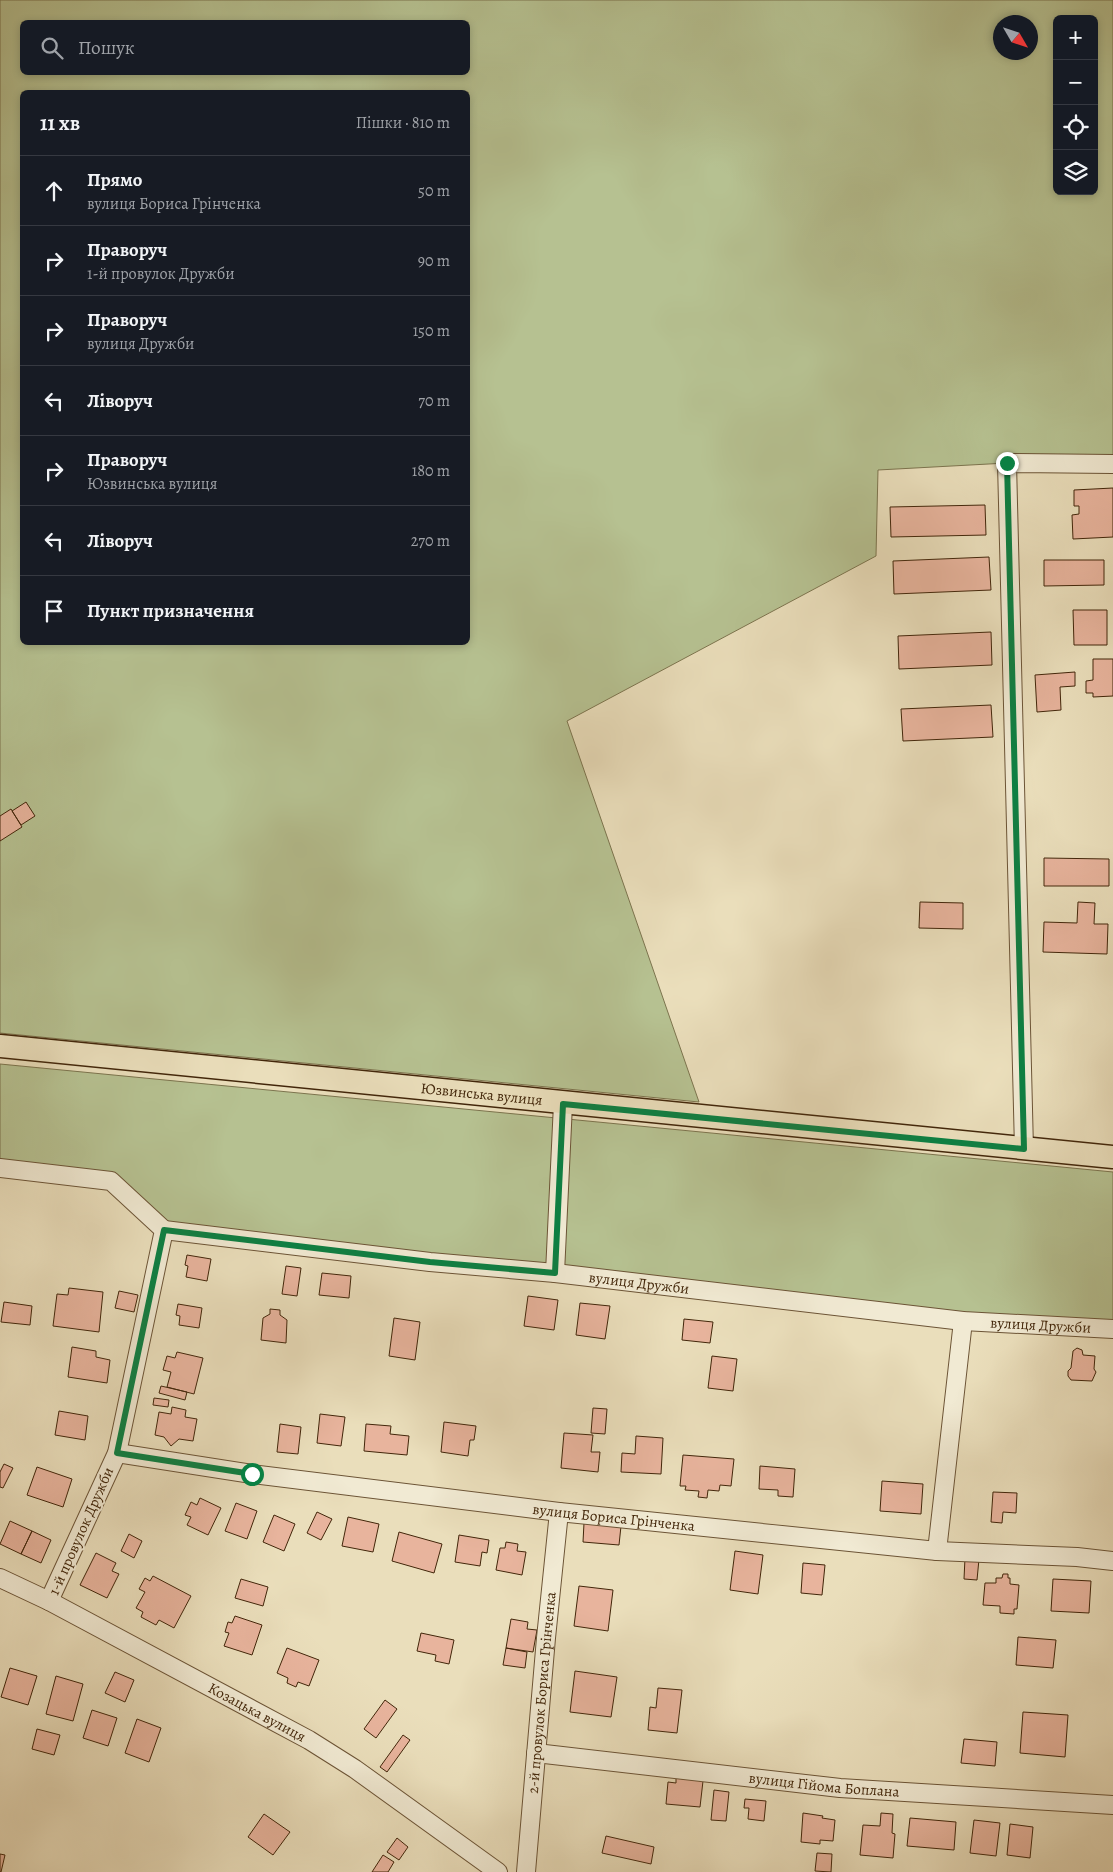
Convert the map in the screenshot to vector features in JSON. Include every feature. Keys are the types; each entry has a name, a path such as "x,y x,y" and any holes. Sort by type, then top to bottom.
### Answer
{"main road":[{"name":"Юзвинська вулиця","path":"0,1046 563,1104 1113,1157"}],"street":[{"path":"1024,1149 1007,463 1113,464"},
{"path":"555,1273 563,1104"},
{"path":"0,1168 111,1180 164,1230"},
{"name":"вулиця Дружби","path":"164,1230 430,1262 555,1273 963,1320 1113,1330"},
{"name":"1-й провулок Дружби","path":"49,1601 117,1453 164,1230"},
{"path":"937,1551 963,1320"},
{"name":"вулиця Бориса Грінченка","path":"117,1453 252,1474 559,1512 937,1551 1077,1557 1113,1561"},
{"name":"2-й провулок Бориса Грінченка","path":"526,1872 559,1512"},
{"name":"Козацька вулиця","path":"0,1578 49,1601 309,1740 355,1769 498,1872"},
{"name":"вулиця Гійома Боплана","path":"536,1753 840,1788 1113,1805"}],"green space":[{"path":"0,0 1113,0 1113,464 1007,463 878,470 876,556 567,721 699,1102 0,1033"},
{"path":"0,1064 1113,1172 1113,1329 164,1230 111,1181 0,1168"}],"building":[{"path":"1113,488 1113,537 1073,539 1072,515 1079,514 1079,506 1074,506 1074,490"},
{"path":"985,505 986,535 891,537 890,507"},
{"path":"989,557 991,590 894,594 893,561"},
{"path":"1044,560 1104,560 1104,585 1044,586"},
{"path":"1073,610 1107,610 1107,645 1074,645"},
{"path":"991,632 992,665 899,669 898,636"},
{"path":"1093,659 1113,659 1113,696 1093,697 1093,693 1086,693 1086,681 1093,680"},
{"path":"1075,672 1075,686 1060,687 1061,710 1037,712 1035,675"},
{"path":"991,705 993,737 903,741 901,709"},
{"path":"26,802 35,816 21,825 12,811"},
{"path":"11,809 22,827 0,841 0,816"},
{"path":"1044,858 1109,859 1109,886 1044,886"},
{"path":"920,902 963,903 963,929 919,928"},
{"path":"1078,902 1095,903 1094,924 1108,924 1107,954 1043,952 1044,922 1077,923"},
{"path":"187,1255 211,1259 207,1281 186,1277 188,1266 185,1265"},
{"path":"286,1266 301,1268 297,1296 282,1294"},
{"path":"322,1273 351,1276 349,1298 319,1295"},
{"path":"69,1288 103,1292 99,1332 53,1326 57,1294 68,1295"},
{"path":"119,1291 138,1295 134,1312 115,1308"},
{"path":"528,1296 558,1300 554,1330 524,1326"},
{"path":"4,1302 32,1306 30,1325 1,1322"},
{"path":"580,1303 610,1306 605,1339 576,1335"},
{"path":"178,1304 202,1308 199,1328 179,1325 180,1316 176,1315"},
{"path":"270,1309 280,1310 280,1315 287,1320 286,1343 261,1340 263,1318 270,1314"},
{"path":"394,1318 420,1322 415,1360 389,1356"},
{"path":"684,1319 713,1322 710,1343 682,1340"},
{"path":"72,1347 96,1351 96,1357 110,1360 107,1383 68,1377"},
{"path":"1077,1348 1082,1350 1083,1355 1095,1356 1094,1369 1096,1372 1092,1381 1071,1380 1068,1376 1073,1351"},
{"path":"177,1352 203,1358 194,1394 167,1387 171,1372 163,1370 167,1356 175,1358"},
{"path":"712,1356 737,1359 733,1391 708,1388"},
{"path":"161,1386 187,1392 185,1400 159,1393"},
{"path":"154,1398 169,1400 168,1407 153,1405"},
{"path":"172,1407 186,1410 185,1417 197,1419 193,1441 179,1439 171,1446 164,1437 155,1435 159,1412 171,1414"},
{"path":"593,1408 607,1409 605,1434 591,1433"},
{"path":"59,1411 88,1416 85,1440 55,1435"},
{"path":"320,1414 345,1417 341,1446 317,1443"},
{"path":"444,1422 476,1426 474,1440 470,1440 468,1456 441,1452"},
{"path":"280,1424 301,1427 298,1454 277,1452"},
{"path":"366,1424 391,1426 390,1434 409,1436 407,1455 364,1451"},
{"path":"564,1433 593,1435 591,1452 600,1452 598,1472 561,1468"},
{"path":"636,1436 663,1438 661,1474 621,1472 622,1453 635,1454"},
{"path":"683,1455 734,1459 731,1486 720,1485 719,1491 708,1490 707,1498 698,1497 699,1491 685,1490 686,1486 680,1486"},
{"path":"4,1464 13,1468 3,1488 0,1487 0,1472"},
{"path":"760,1466 795,1469 793,1497 778,1496 778,1490 759,1489"},
{"path":"37,1467 72,1479 63,1507 27,1495"},
{"path":"882,1481 923,1484 921,1514 880,1511"},
{"path":"993,1492 1017,1493 1016,1513 1003,1512 1002,1523 991,1522"},
{"path":"200,1498 221,1508 208,1535 187,1525 191,1517 185,1515 191,1502 197,1505"},
{"path":"236,1503 257,1511 247,1539 225,1531"},
{"path":"317,1512 332,1519 321,1540 307,1533"},
{"path":"274,1515 295,1524 284,1551 263,1542"},
{"path":"348,1517 379,1524 373,1552 342,1546"},
{"path":"10,1521 32,1531 21,1554 0,1544"},
{"path":"584,1523 621,1526 619,1545 583,1542"},
{"path":"32,1531 51,1540 41,1563 21,1554"},
{"path":"399,1532 442,1544 434,1573 392,1561"},
{"path":"129,1534 142,1541 134,1558 121,1551"},
{"path":"459,1535 489,1540 487,1553 482,1552 480,1566 455,1562"},
{"path":"506,1542 518,1544 517,1551 526,1552 522,1575 496,1570 500,1548 505,1548"},
{"path":"735,1551 763,1555 758,1594 730,1590"},
{"path":"96,1553 116,1563 112,1571 119,1574 107,1598 80,1585"},
{"path":"965,1558 979,1559 977,1580 964,1579"},
{"path":"803,1563 825,1565 822,1595 801,1593"},
{"path":"1003,1574 1008,1574 1010,1584 1019,1585 1017,1609 1014,1609 1014,1614 1000,1613 1000,1606 983,1605 985,1583 996,1583 996,1578 1002,1578"},
{"path":"153,1576 191,1596 174,1628 159,1620 156,1625 141,1617 143,1612 136,1608 145,1592 139,1589 145,1578 150,1581"},
{"path":"241,1579 268,1587 263,1606 235,1598"},
{"path":"1053,1579 1091,1581 1089,1613 1051,1611"},
{"path":"579,1586 613,1590 608,1631 574,1626"},
{"path":"235,1616 262,1625 252,1655 224,1646 229,1633 225,1632 228,1622 232,1623"},
{"path":"511,1619 528,1622 527,1629 537,1630 533,1652 506,1648"},
{"path":"421,1633 454,1640 449,1664 435,1661 436,1655 417,1651"},
{"path":"1018,1637 1056,1640 1053,1668 1016,1665"},
{"path":"287,1648 319,1660 309,1686 298,1682 296,1687 287,1683 288,1678 277,1673"},
{"path":"506,1648 527,1652 525,1668 503,1665"},
{"path":"10,1668 37,1676 28,1705 1,1697"},
{"path":"575,1671 617,1677 611,1717 570,1712"},
{"path":"115,1672 134,1680 125,1702 105,1693"},
{"path":"56,1676 83,1684 73,1721 46,1714"},
{"path":"658,1688 682,1690 677,1733 648,1730 650,1707 656,1708"},
{"path":"385,1700 397,1709 376,1738 364,1729"},
{"path":"92,1710 117,1718 108,1746 83,1738"},
{"path":"1023,1712 1068,1715 1065,1757 1020,1753"},
{"path":"137,1719 161,1728 149,1762 125,1753"},
{"path":"37,1729 60,1735 54,1755 32,1749"},
{"path":"403,1735 410,1740 387,1772 380,1767"},
{"path":"964,1739 997,1742 995,1766 961,1763"},
{"path":"676,1778 703,1781 700,1807 666,1804 668,1782 676,1783"},
{"path":"714,1790 729,1792 726,1821 711,1820"},
{"path":"745,1799 766,1801 764,1821 748,1819 749,1808 744,1808"},
{"path":"803,1813 835,1820 833,1841 820,1840 820,1844 801,1842"},
{"path":"881,1813 893,1814 892,1833 895,1834 893,1858 860,1855 863,1825 880,1826"},
{"path":"264,1814 290,1832 273,1855 248,1837"},
{"path":"910,1818 956,1822 954,1850 907,1846"},
{"path":"974,1820 1000,1823 996,1856 970,1853"},
{"path":"1010,1824 1033,1827 1030,1858 1007,1855"},
{"path":"606,1836 654,1847 651,1864 602,1853"},
{"path":"397,1838 408,1847 399,1860 387,1852"},
{"path":"817,1853 832,1854 831,1872 815,1871"},
{"path":"0,1854 5,1855 1,1872 0,1872"},
{"path":"383,1855 394,1862 388,1872 372,1872"}],"route":[{"path":"252,1474 117,1453 164,1230 430,1262 555,1273 563,1104 1024,1149 1007,463"}]}
